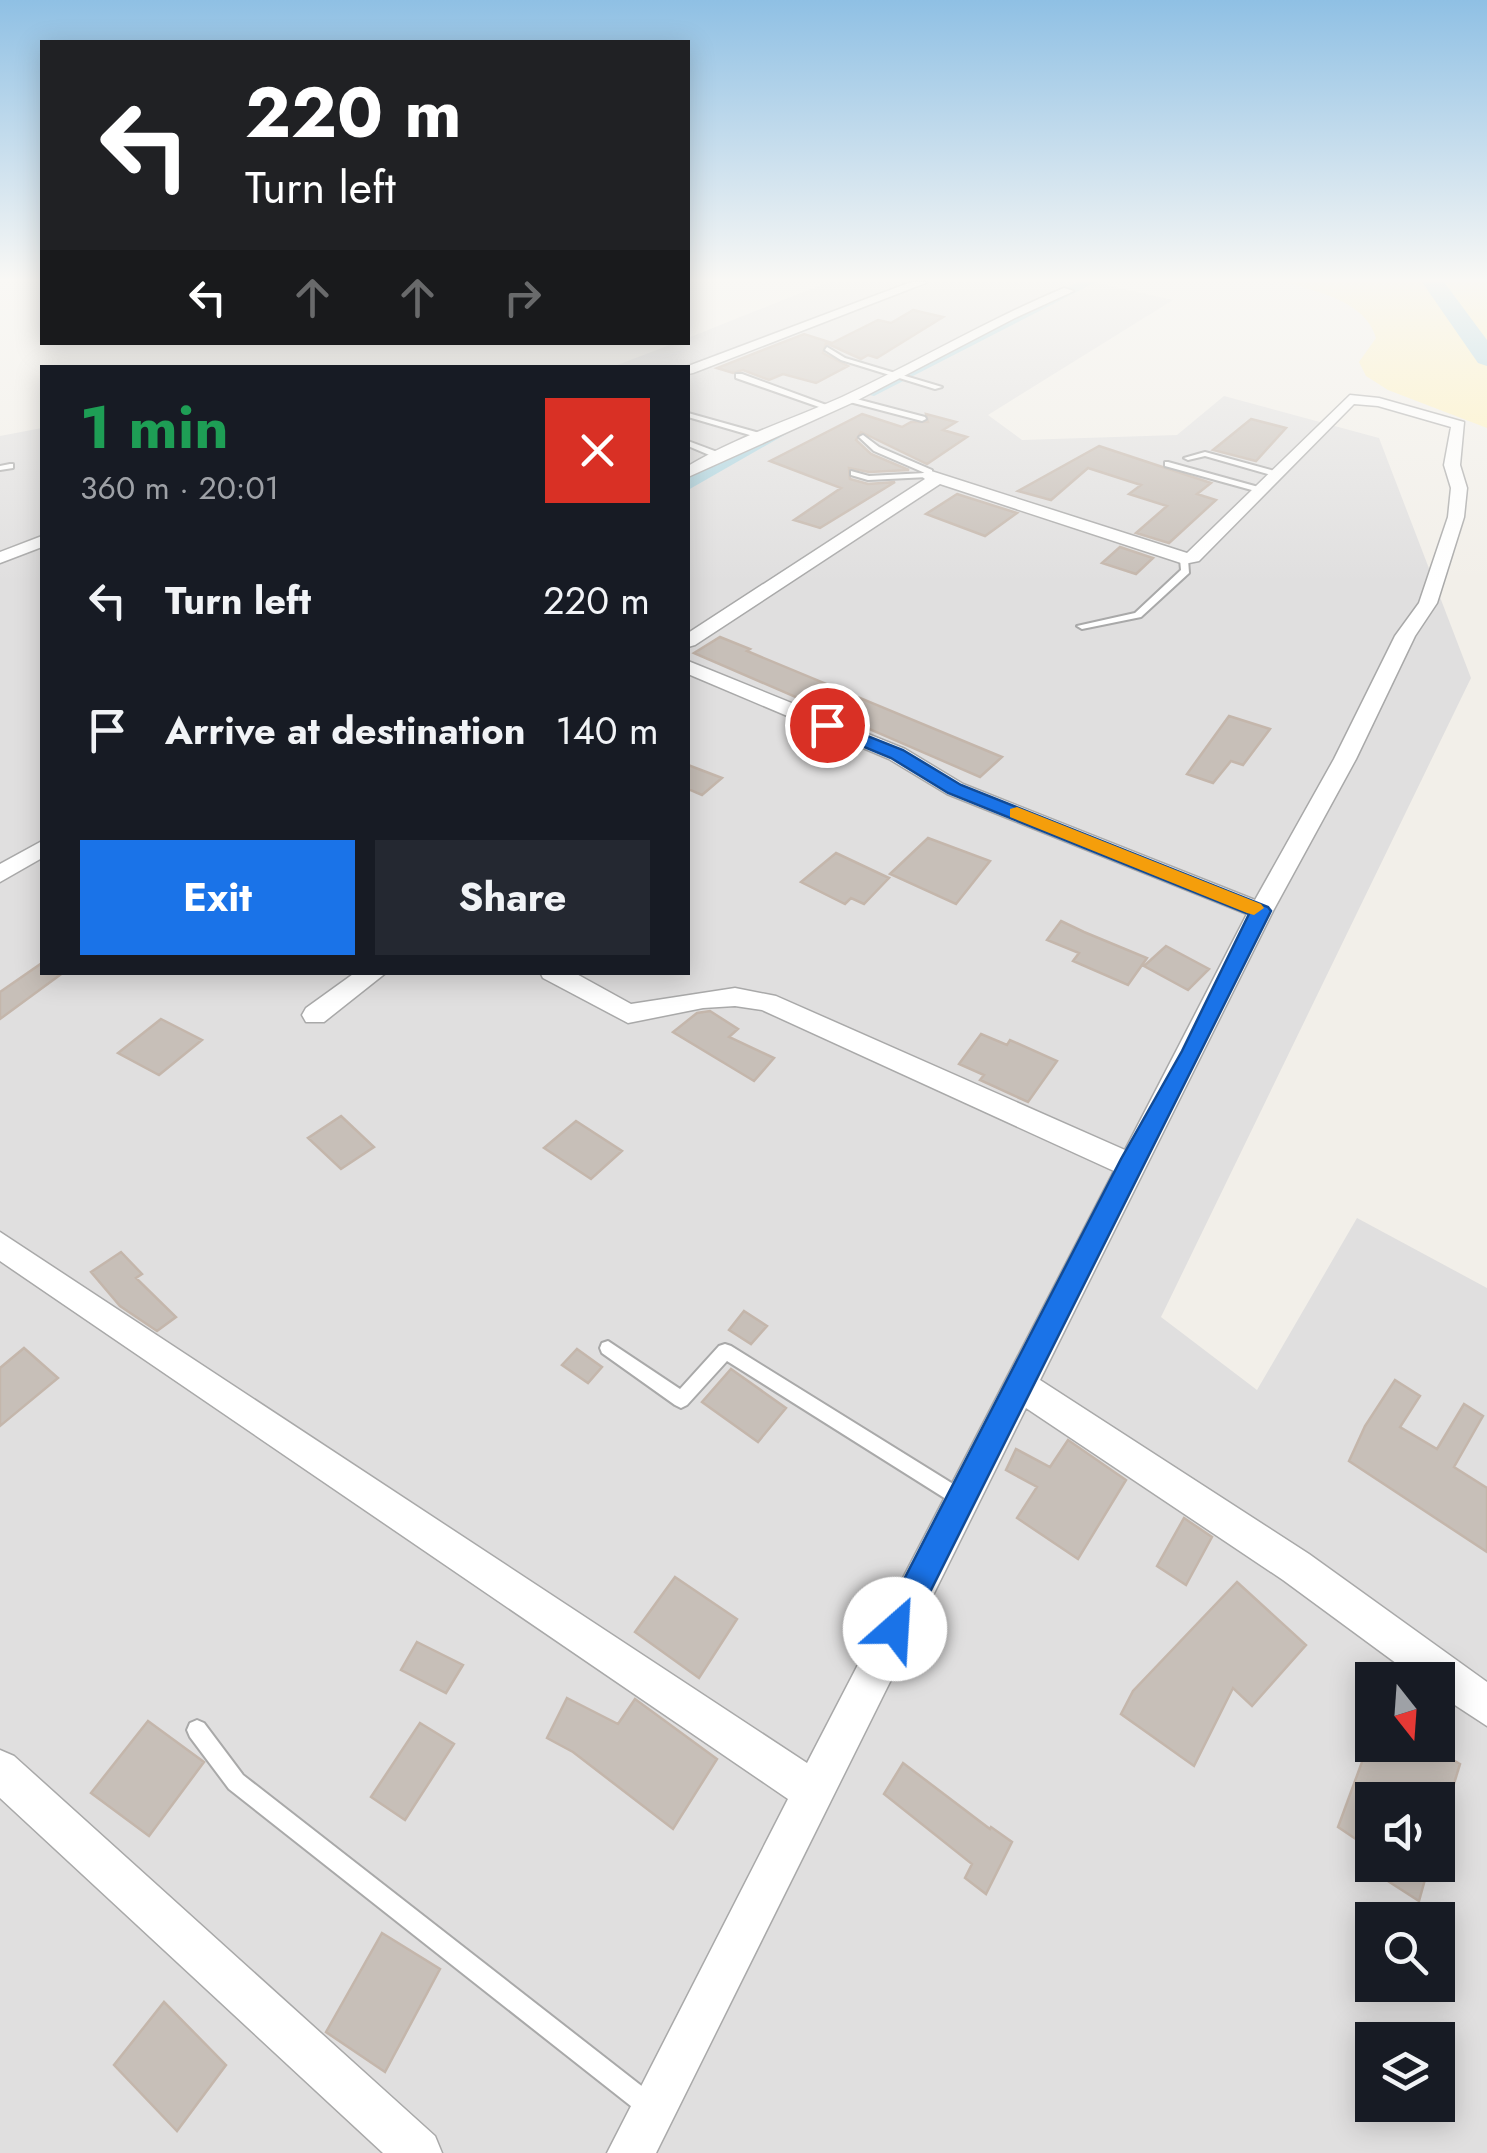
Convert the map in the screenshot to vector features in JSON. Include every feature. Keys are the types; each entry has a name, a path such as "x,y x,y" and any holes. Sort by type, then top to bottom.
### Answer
{"street":[{"path":"690,471 718,454 881,382"},
{"path":"631,2153 1129,1165 1193,1052 1261,911 1346,758 1405,636 1428,603 1456,517 1459,488 1452,466 1460,430 1451,421 1379,402 1350,399 1193,557 1184,559 932,477 690,641"},
{"path":"0,558 38,545"},
{"path":"690,668 897,754 955,789 1261,911"},
{"path":"0,874 40,849"},
{"path":"315,1016 371,975"},
{"path":"557,975 628,1014 703,1000 767,1002 1129,1165"},
{"path":"0,1245 814,1792"},
{"path":"1020,1385 1296,1567 1487,1706"},
{"path":"0,1770 418,2153"}],"lane":[{"path":"757,382 824,406"},
{"path":"920,382 938,388"},
{"path":"849,399 922,419"},
{"path":"690,416 760,436"},
{"path":"863,437 872,447 917,464 932,477"},
{"path":"690,444 718,454"},
{"path":"1188,458 1205,454 1267,482"},
{"path":"1168,464 1267,482"},
{"path":"854,473 868,478 932,477"},
{"path":"1082,626 1130,618 1146,609 1186,571 1184,559"},
{"path":"608,1348 681,1400 725,1350 960,1498"},
{"path":"197,1730 236,1782 653,2110"}],"shaded area":[{"path":"690,382 1040,382 988,415 1022,440 1177,435 1224,396 1379,438 1471,678 1161,1317 1257,1390 1357,1218 1487,1288 1487,2153 0,2153 0,436 40,428 40,975 690,975"}],"sand":[{"path":"1376,382 1487,382 1487,428"}],"building":[{"path":"862,414 902,427 911,422 928,422 926,414 956,422 943,430 967,437 927,464 861,432 856,440 871,454 909,470 869,472 849,468 850,479 868,484 895,482 820,528 794,520 841,488 770,461"},
{"path":"1251,419 1286,428 1256,461 1213,450"},
{"path":"1099,446 1211,483 1197,494 1216,500 1169,543 1136,533 1167,506 1129,494 1141,485 1088,468 1051,500 1018,491"},
{"path":"957,494 1017,513 985,536 926,514"},
{"path":"1120,547 1153,558 1136,574 1102,563"},
{"path":"720,637 1002,757 980,777 694,653"},
{"path":"1229,716 1270,729 1243,765 1231,761 1213,783 1187,774"},
{"path":"690,766 722,778 702,795 690,790"},
{"path":"928,838 990,861 956,904 890,874"},
{"path":"836,853 889,878 864,904 851,898 845,904 801,882"},
{"path":"1061,921 1147,958 1128,985 1073,961 1079,953 1047,940"},
{"path":"1166,946 1209,969 1188,990 1144,966"},
{"path":"40,964 40,975 60,975 0,1019 0,992"},
{"path":"710,1011 738,1029 729,1037 774,1058 754,1081 673,1032 697,1013"},
{"path":"161,1019 202,1040 159,1075 118,1053"},
{"path":"981,1034 1007,1045 1010,1040 1057,1061 1028,1102 980,1080 984,1075 959,1064"},
{"path":"341,1116 374,1147 341,1169 308,1138"},
{"path":"576,1121 622,1151 591,1179 544,1148"},
{"path":"121,1252 142,1274 136,1278 176,1317 157,1331 120,1306 91,1272"},
{"path":"744,1311 767,1326 751,1344 729,1330"},
{"path":"24,1348 58,1378 0,1426 0,1368"},
{"path":"577,1349 602,1367 588,1383 562,1365"},
{"path":"731,1369 786,1408 758,1442 702,1402"},
{"path":"1395,1380 1420,1396 1400,1427 1437,1449 1464,1404 1483,1416 1454,1467 1487,1488 1487,1552 1349,1461 1365,1426"},
{"path":"1068,1440 1126,1480 1078,1559 1017,1518 1037,1487 1006,1470 1016,1449 1050,1467"},
{"path":"1184,1518 1212,1537 1186,1585 1157,1566"},
{"path":"675,1577 737,1619 699,1678 635,1632"},
{"path":"1237,1582 1306,1645 1252,1706 1233,1688 1194,1766 1121,1714 1133,1691"},
{"path":"417,1642 463,1665 446,1693 401,1670"},
{"path":"567,1698 618,1724 635,1699 717,1759 673,1829 573,1752 547,1738"},
{"path":"148,1721 204,1762 149,1836 91,1793"},
{"path":"420,1723 454,1744 405,1820 371,1797"},
{"path":"1362,1762 1460,1764 1454,1782 1355,1782 1355,1838 1338,1827"},
{"path":"903,1763 1012,1842 986,1894 965,1878 972,1864 884,1794"},
{"path":"1389,1882 1424,1882 1419,1901"},
{"path":"382,1933 440,1969 385,2072 326,2032"},
{"path":"164,2002 226,2065 177,2131 114,2065"}],"waterway":[{"path":"868,393 889,382"},
{"path":"690,484 785,430"}],"slow traffic":[{"path":"1017,813 1254,908"}],"route":[{"path":"827,725 897,754 955,789 1261,911 1193,1052 1129,1165 895,1629"}]}
